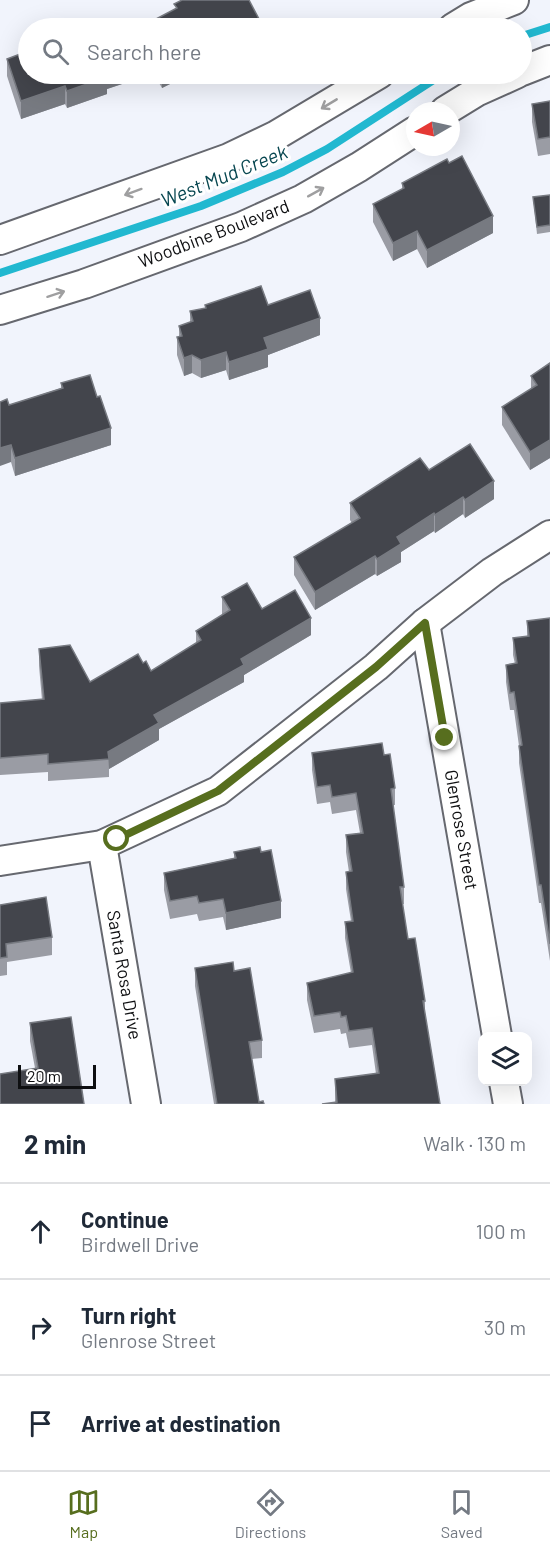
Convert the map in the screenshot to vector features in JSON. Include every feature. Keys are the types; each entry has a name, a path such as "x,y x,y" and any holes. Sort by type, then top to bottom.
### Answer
{"street":[{"path":"469,18 514,0"},
{"path":"532,67 550,60"},
{"path":"0,240 238,154 275,136 362,84"},
{"path":"460,102 494,84"},
{"name":"Woodbine Boulevard","path":"0,310 84,284 241,227 303,199 406,137"},
{"path":"0,861 102,845 218,791 376,667 425,623 492,572 550,535"},
{"name":"Glenrose Street","path":"425,623 495,1032"},
{"name":"Santa Rosa Drive","path":"102,845 146,1104"},
{"path":"505,1086 508,1104"}],"building":[{"path":"182,0 249,0 258,18 158,18 177,8 174,4"},
{"path":"18,55 18,84 87,84 67,91 65,86 21,101 7,59"},
{"path":"550,101 550,137 538,139 532,104"},
{"path":"462,156 493,216 427,250 417,231 393,243 373,204 404,188 402,183 447,159 449,163"},
{"path":"550,195 550,225 537,227 533,197"},
{"path":"261,286 268,305 310,290 320,318 264,338 268,349 229,362 226,352 201,360 192,355 184,358 177,337 182,336 179,326 193,321 190,311 206,308 205,305"},
{"path":"550,363 550,440 530,452 502,407 537,385 531,376"},
{"path":"90,375 111,428 15,458 11,445 0,448 0,402 7,399 9,405 63,388 61,383"},
{"path":"470,444 494,481 465,500 463,497 435,515 434,513 397,537 401,544 377,559 375,556 315,592 294,557 360,518 350,503 420,458 429,470"},
{"path":"247,583 262,609 295,590 311,618 241,659 244,665 154,715 159,723 108,752 109,759 48,764 48,754 0,758 0,703 44,699 39,649 70,645 90,682 138,654 143,663 146,661 151,671 201,640 196,631 230,610 222,597"},
{"path":"550,618 550,944 519,746 522,745 514,692 510,693 506,665 517,663 513,638 529,636 527,621"},
{"path":"382,743 384,755 390,754 395,788 391,789 404,887 400,887 408,939 415,938 440,1104 322,1104 337,1102 335,1079 379,1073 372,1028 349,1031 346,1016 341,1017 340,1012 314,1016 307,983 353,972 345,922 353,921 346,872 352,871 346,835 363,833 356,793 332,797 330,785 317,787 312,753"},
{"path":"260,847 261,852 271,850 281,901 226,913 223,899 199,903 197,896 170,901 164,873 236,858 234,852"},
{"path":"46,897 52,937 6,944 7,957 0,958 0,905"},
{"path":"233,962 234,971 250,968 262,1040 249,1042 259,1102 263,1101 264,1104 217,1104 195,968"},
{"path":"71,1017 84,1104 0,1104 0,1074 38,1068 30,1023"}],"waterway":[{"name":"West Mud Creek","path":"532,33 550,27"},
{"name":"West Mud Creek","path":"0,273 201,206 283,172 327,149 428,84"}],"route":[{"path":"117,839 218,791 376,667 425,623 445,738"}]}
